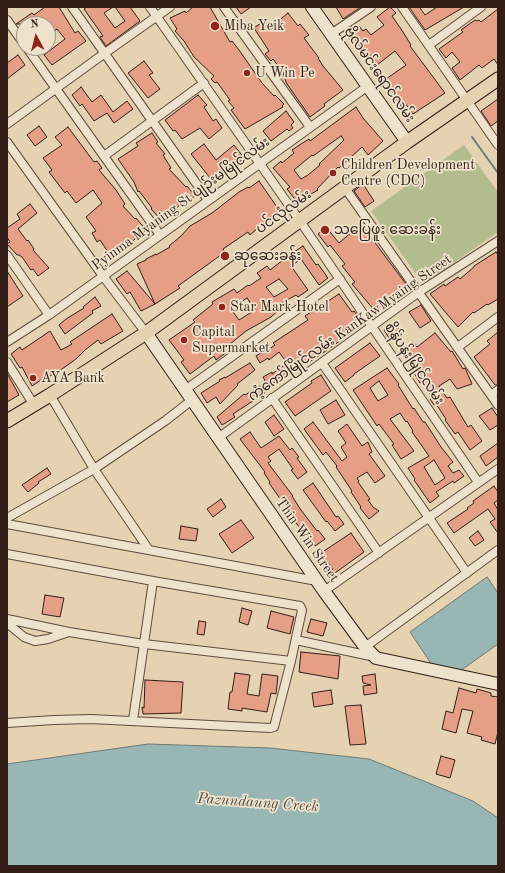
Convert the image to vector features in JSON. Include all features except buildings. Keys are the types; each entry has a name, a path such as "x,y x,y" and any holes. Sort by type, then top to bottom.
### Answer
{"main road":[{"name":"ဗိုလ်မင်းရောင်လမ်း","path":"312,7 407,142"},
{"name":"ပင်လုံလမ်း","path":"7,421 146,333 407,142 498,79"},
{"name":"Thin Win Street","path":"146,333 320,586 365,647 376,658"},
{"path":"376,658 498,684"}],"street":[{"path":"72,7 208,200"},
{"name":"စိန်ပန်းမြိုင်လမ်း","path":"150,7 260,163 478,482"},
{"path":"7,124 170,7"},
{"path":"224,7 310,127"},
{"path":"332,34 371,7"},
{"path":"402,7 498,145"},
{"path":"429,45 481,7"},
{"path":"7,20 16,33"},
{"path":"33,56 160,235"},
{"path":"104,156 204,83"},
{"name":"Pyinma Myaning St ပျဉ်းမမြိုင်လမ်း","path":"7,342 49,315 368,86"},
{"path":"7,142 103,276 146,333"},
{"path":"345,188 458,347 494,393 498,405"},
{"name":"ကံ့ကော်မြိုင်လမ်း KanKawMyaing Street","path":"218,438 373,327 419,292 498,241"},
{"path":"7,255 49,315"},
{"path":"186,390 340,280"},
{"path":"458,347 498,317"},
{"path":"7,362 34,405"},
{"path":"322,364 467,572"},
{"path":"50,395 94,469 150,550"},
{"path":"272,398 379,553"},
{"path":"7,518 94,469 165,421 192,400"},
{"path":"7,524 150,550 320,586 379,553 498,469"},
{"path":"365,647 498,550"},
{"path":"7,554 300,606 302,610 274,727 133,720 54,720 7,723"},
{"path":"133,720 153,581"},
{"path":"7,619 69,632 144,644 291,661"},
{"path":"7,623 24,637 35,641 48,639 69,632"},
{"path":"296,640 376,658"}],"green space":[{"path":"464,145 498,192 498,232 423,284 371,211"}],"water":[{"path":"487,577 498,593 498,644 460,671 432,665 410,632"},
{"name":"Pazundaung Creek","path":"148,744 270,748 369,759 473,801 498,818 498,866 7,866 7,764"}],"waterway":[{"path":"472,137 498,173"}],"place":[{"name":"Miba Yeik","path":"215,26"},
{"name":"U Win Pe","path":"247,73"},
{"name":"Children Development Centre (CDC)","path":"333,173"},
{"name":"သပြေဖူး ဆေးခန်း","path":"325,230"},
{"name":"ဆုဆေးခန်း","path":"225,256"},
{"name":"Star Mark Hotel","path":"222,307"},
{"name":"Capital Supermarket","path":"184,340"},
{"name":"AYA Bank","path":"33,378"}]}
